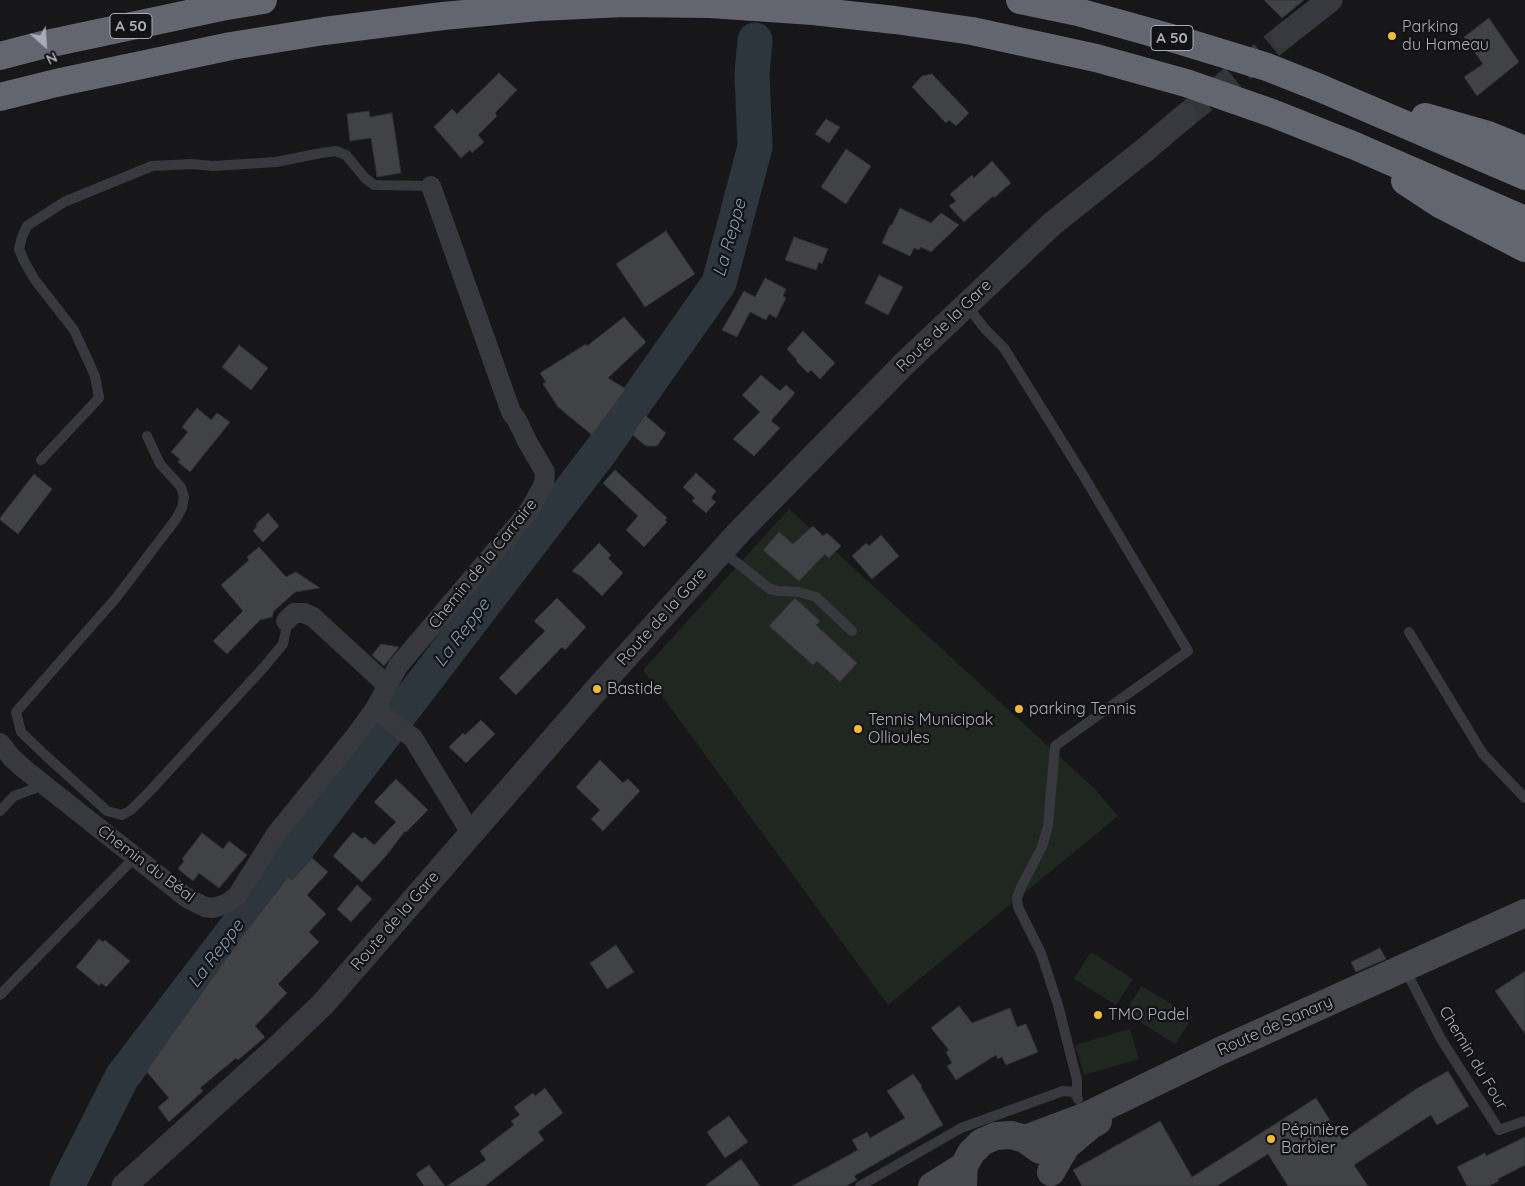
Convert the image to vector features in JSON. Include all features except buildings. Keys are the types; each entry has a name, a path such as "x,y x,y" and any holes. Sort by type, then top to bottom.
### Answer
{"highway":[{"name":"A 50","path":"0,56 221,6 263,0"},
{"name":"A 50","path":"1020,0 1078,12 1267,67 1525,176"},
{"name":"A 50","path":"0,98 56,83 231,46 324,31 443,16 539,7 624,3 710,4 813,11 972,31 1096,58 1186,83 1272,113 1355,146 1525,220"},
{"path":"1320,88 1488,135 1525,150"},
{"path":"1355,146 1440,204 1525,248"}],"main road":[{"name":"Route de Sanary","path":"1025,1139 1082,1106 1220,1051 1525,913"},
{"name":"Route de Sanary","path":"1051,1179 1066,1146 1091,1125 1260,1044 1525,923"},
{"name":"Route de Sanary","path":"932,1186 964,1176 971,1153 982,1142 996,1136 1011,1135 1025,1139 1038,1147 1047,1160 1051,1179"}],"street":[{"path":"1284,36 1330,0"},
{"name":"Route de la Gare","path":"124,1186 324,1004 597,689 722,551 907,361 1052,224 1185,116"},
{"name":"Chemin de la Carraire","path":"375,709 398,666 525,516 544,484 545,472 511,412 431,186"},
{"path":"286,621 294,613 304,613 313,617 388,686"},
{"path":"375,709 413,738 471,833"},
{"name":"Chemin du Béal","path":"0,742 12,758 44,785 187,898 205,907 219,907 237,896 276,834 375,709"}],"lane":[{"path":"41,460 99,398 95,376 74,330 35,280 24,262 19,249 27,226 64,202 152,166 191,164 213,166 276,162 336,151 346,155 365,178 374,185 431,186"},
{"path":"966,305 985,329 1004,348 1083,475 1188,651 1055,746 1048,826 1042,847 1017,898 1018,907 1041,953 1058,1005 1082,1106"},
{"path":"147,436 160,464 181,487 184,497 182,508 176,519 116,598 16,712 21,732 44,755 107,810 122,814 131,810 150,791 264,667 283,644 286,621"},
{"path":"722,551 770,589 799,592 816,597 852,631"},
{"path":"1409,632 1483,754 1525,798"},
{"path":"0,811 14,796 44,785"},
{"path":"0,995 135,857"},
{"name":"Chemin du Four","path":"1409,977 1441,1039 1499,1130 1525,1120"},
{"path":"860,1186 878,1181 962,1128 1063,1091 1074,1092 1082,1106"}],"shaded area":[{"name":"Tennis Municipak Ollioules","path":"789,509 1095,789 1118,816 888,1005 643,670"},
{"path":"1091,952 1133,979 1116,1005 1074,979"},
{"path":"1142,986 1193,1017 1175,1044 1124,1012"},
{"path":"1130,1029 1139,1059 1084,1075 1075,1045"}],"waterway":[{"name":"La Reppe","path":"67,1186 122,1077 603,448 719,283 755,147 752,74 755,40"}],"tunnel":[{"path":"1185,116 1284,36"}],"place":[{"name":"Parking du Hameau","path":"1392,36"},
{"name":"Bastide","path":"597,689"},
{"name":"parking Tennis","path":"1019,709"},
{"name":"Tennis Municipak Ollioules","path":"858,729"},
{"name":"TMO Padel","path":"1098,1015"},
{"name":"Pépinière Barbier","path":"1271,1139"}]}
